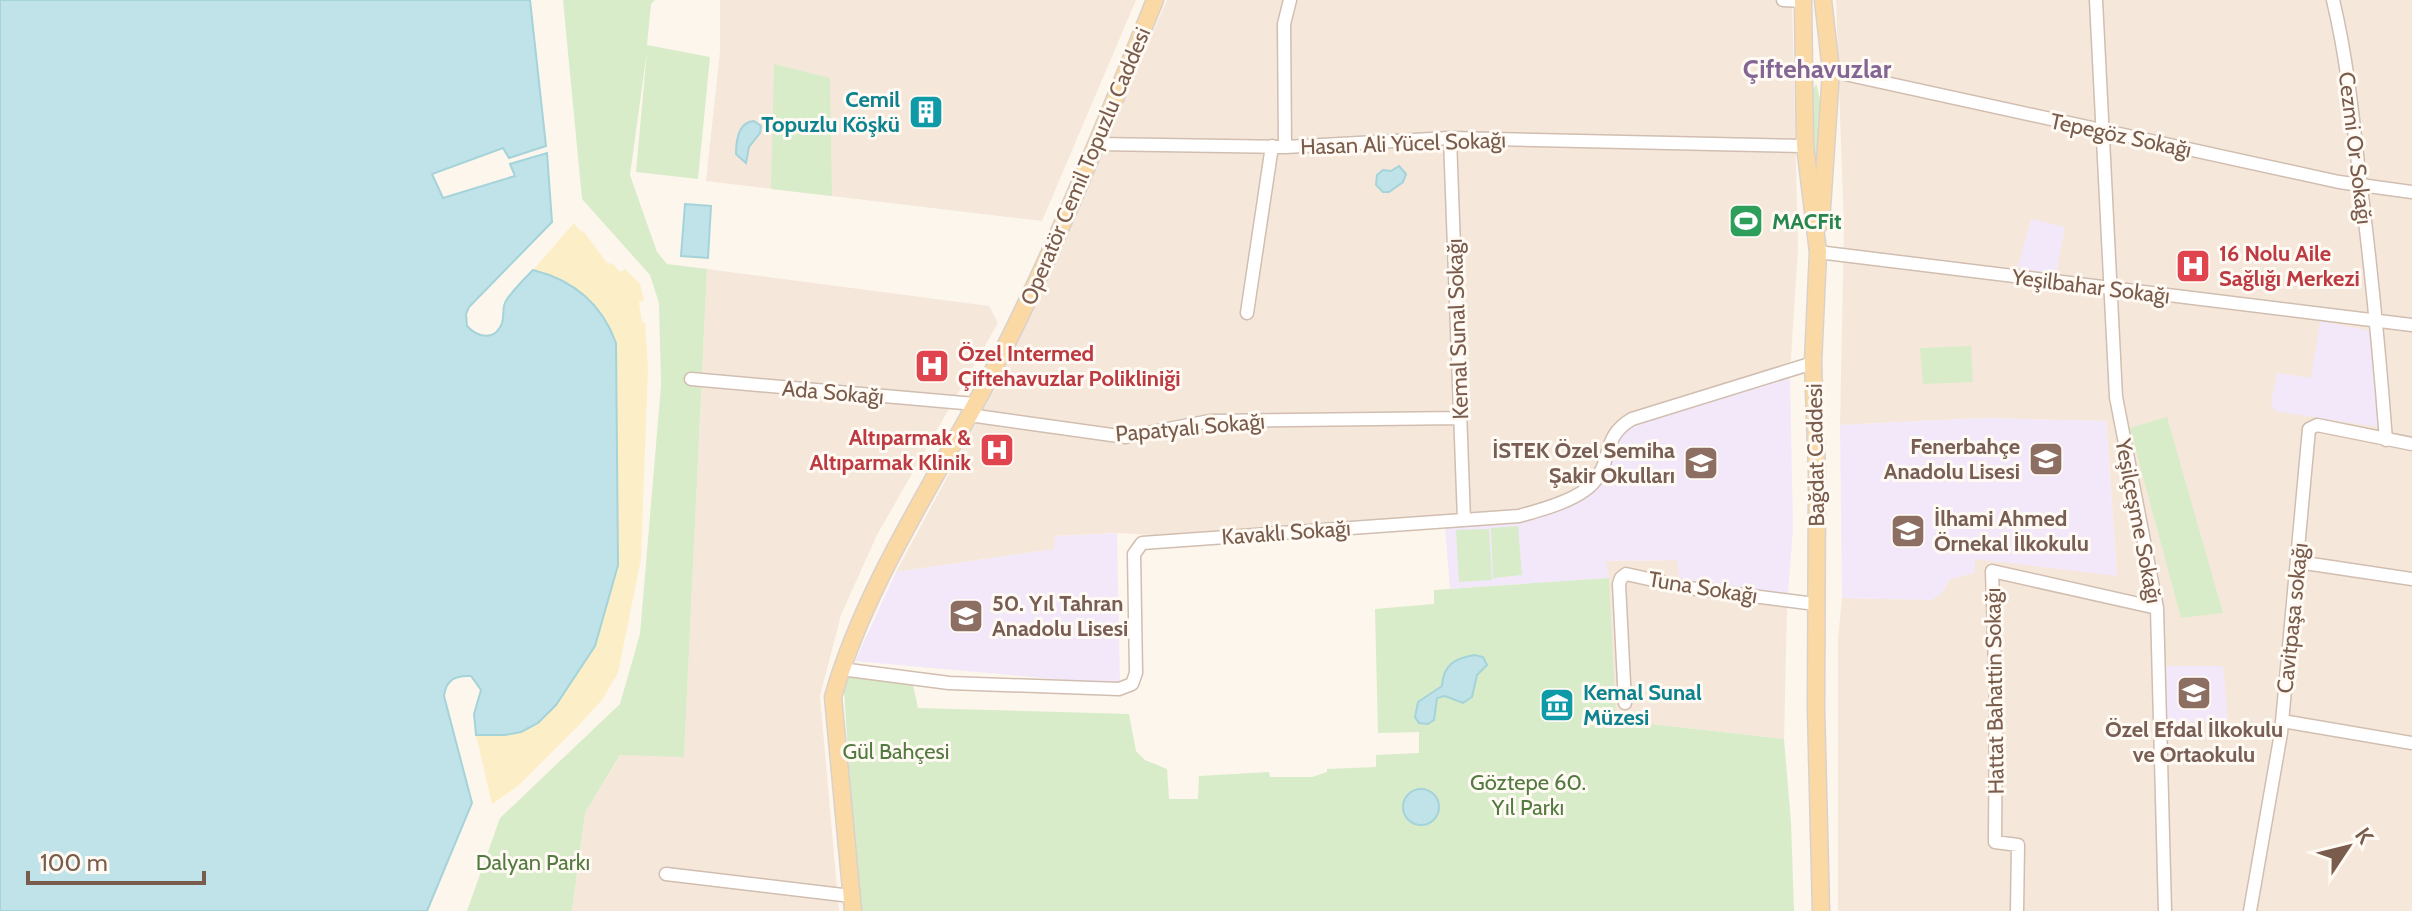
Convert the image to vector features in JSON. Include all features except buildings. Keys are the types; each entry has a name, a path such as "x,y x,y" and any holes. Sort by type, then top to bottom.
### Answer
{"main road":[{"name":"Operatör Cemil Topuzlu Caddesi","path":"852,904 833,697 841,669 895,548 972,410 1038,280 1155,0"},
{"path":"1818,252 1831,71 1823,0"},
{"name":"Bağdat Caddesi","path":"1803,1 1805,146 1818,252 1813,363 1821,911"}],"street":[{"path":"1247,313 1278,146 1284,24 1290,0"},
{"path":"1783,0 1803,1"},
{"name":"Yeşilçeşme Sokağı","path":"2096,0 2116,397 2157,608 2165,911"},
{"name":"Cezmi Or Sokağı","path":"2333,0 2345,59 2361,186 2377,321 2386,440"},
{"name":"Tepegöz Sokağı","path":"1831,71 2361,186 2412,192"},
{"name":"Hasan Ali Yücel Sokağı","path":"1097,144 1278,146 1450,138 1805,146"},
{"name":"Kemal Sunal Sokağı","path":"1450,138 1464,520"},
{"name":"Yeşilbahar Sokağı","path":"1818,252 2412,325"},
{"name":"Kavaklı Sokağı","path":"841,669 949,683 1119,689 1132,684 1136,673 1134,554 1142,543 1519,516 1550,507 1593,484 1615,432 1632,419 1813,363"},
{"name":"Ada Sokağı","path":"691,379 972,410"},
{"name":"Papatyalı Sokağı","path":"972,410 1126,437 1210,421 1460,418"},
{"name":"Cavitpaşa sokağı","path":"2250,911 2282,721 2309,428 2317,425 2412,444"},
{"path":"2298,562 2412,579"},
{"name":"Hattat Bahattin Sokağı","path":"2017,911 2018,845 1995,842 1996,701 1992,571 2157,608"},
{"name":"Tuna Sokağı","path":"1625,703 1619,584 1626,574 1689,588 1815,604"},
{"path":"2282,721 2412,743"},
{"path":"666,874 852,904"}],"shaded area":[{"path":"720,0 1136,0 1042,221 706,181 720,51"},
{"path":"1167,0 1792,0 1798,248 1790,374 1616,444 1603,482 1530,521 1234,539 1117,533 1055,536 1055,549 896,572 1005,370"},
{"path":"1836,0 2412,0 2412,911 1838,911 1838,639 1842,598 1932,600 1943,591 1950,579 1975,558 2117,575 2106,421 1983,418 1840,425 1844,229"},
{"path":"2031,219 2065,227 2056,276 2018,267"},
{"path":"707,269 989,306 998,323 877,535 841,615 820,696 839,911 572,911 585,813 621,754 684,756"},
{"path":"2320,321 2371,331 2378,427 2275,411 2271,403 2277,373 2311,378"},
{"name":"İSTEK Özel Semiha Şakir Okulları","path":"1790,374 1793,529 1787,607 1681,591 1677,560 1606,561 1609,578 1450,589 1445,527 1530,521 1603,482 1616,444 1626,427"},
{"path":"1983,418 2106,421 2117,576 1975,559 1975,573 1950,579 1944,591 1932,600 1842,598 1840,425"},
{"name":"50. Yıl Tahran Anadolu Lisesi","path":"1117,533 1120,685 855,661 896,572 1054,549 1055,536"},
{"path":"1677,560 1682,591 1787,607 1784,739 1616,720 1606,561"},
{"name":"Özel Efdal İlkokulu ve Ortaokulu","path":"2161,666 2223,666 2228,720 2165,723"}],"green space":[{"name":"Dalyan Parkı","path":"563,0 655,0 651,4 647,45 710,57 698,179 636,172 647,51 630,175 657,252 667,264 707,269 684,757 620,755 585,813 572,911 467,911 500,818 620,704 640,634 661,386 659,303 650,275 582,199"},
{"path":"774,64 830,78 832,196 771,189"},
{"path":"1816,84 1821,124 1815,164 1811,93"},
{"path":"1971,346 1973,382 1923,384 1920,348"},
{"path":"2167,417 2223,613 2181,618 2130,428"},
{"path":"1518,526 1522,575 1493,578 1491,528"},
{"path":"1489,529 1492,580 1459,582 1456,530"},
{"name":"Göztepe 60. Yıl Parkı","path":"1609,578 1616,720 1784,739 1794,911 862,911 844,690 849,677 913,685 918,708 1129,714 1136,751 1145,760 1167,769 1169,799 1198,799 1199,776 1269,772 1270,777 1312,777 1327,772 1327,769 1376,767 1376,755 1419,753 1419,732 1378,733 1375,609 1434,604 1434,590"}],"sand":[{"path":"574,223 607,263 613,264 620,272 625,269 640,284 644,300 639,302 642,322 645,323 648,367 641,559 618,673 602,700 518,786 492,804 476,735 505,735 565,283 533,270"}],"water":[{"path":"0,0 530,0 546,146 509,158 503,148 432,174 443,198 515,176 510,164 547,153 552,222 469,307 467,326 481,335 495,333 502,323 505,302 533,270 573,287 603,317 616,343 618,565 595,646 556,705 538,723 521,732 476,735 474,714 481,690 471,676 460,676 449,682 444,696 472,803 427,911 0,911"},
{"path":"754,121 761,126 760,133 749,147 746,163 736,154 737,138 744,125"},
{"path":"1399,166 1406,174 1403,182 1389,192 1383,192 1376,185 1377,175"},
{"path":"685,204 711,206 708,258 681,256"},
{"path":"1475,655 1483,657 1487,665 1477,675 1472,697 1463,703 1445,696 1437,698 1434,720 1428,724 1419,723 1415,717 1418,702 1442,686 1451,664"},
{"path":"1421,789 1433,795 1439,807 1433,819 1421,825 1409,819 1403,807 1409,795"}],"place":[{"name":"Cemil Topuzlu Köşkü","path":"926,112"},
{"name":"MACFit","path":"1746,221"},
{"name":"16 Nolu Aile Sağlığı Merkezi","path":"2193,266"},
{"name":"Özel Intermed Çiftehavuzlar Polikliniği","path":"932,366"},
{"name":"Altıparmak & Altıparmak Klinik","path":"997,450"},
{"name":"Fenerbahçe Anadolu Lisesi","path":"2046,459"},
{"name":"İSTEK Özel Semiha Şakir Okulları","path":"1701,463"},
{"name":"İlhami Ahmed Örnekal İlkokulu","path":"1908,531"},
{"name":"50. Yıl Tahran Anadolu Lisesi","path":"966,616"},
{"name":"Özel Efdal İlkokulu ve Ortaokulu","path":"2194,693"},
{"name":"Kemal Sunal Müzesi","path":"1557,705"}],"district":[{"name":"Çiftehavuzlar","path":"1817,69"}],"park label":[{"name":"Gül Bahçesi","path":"896,751"}]}
